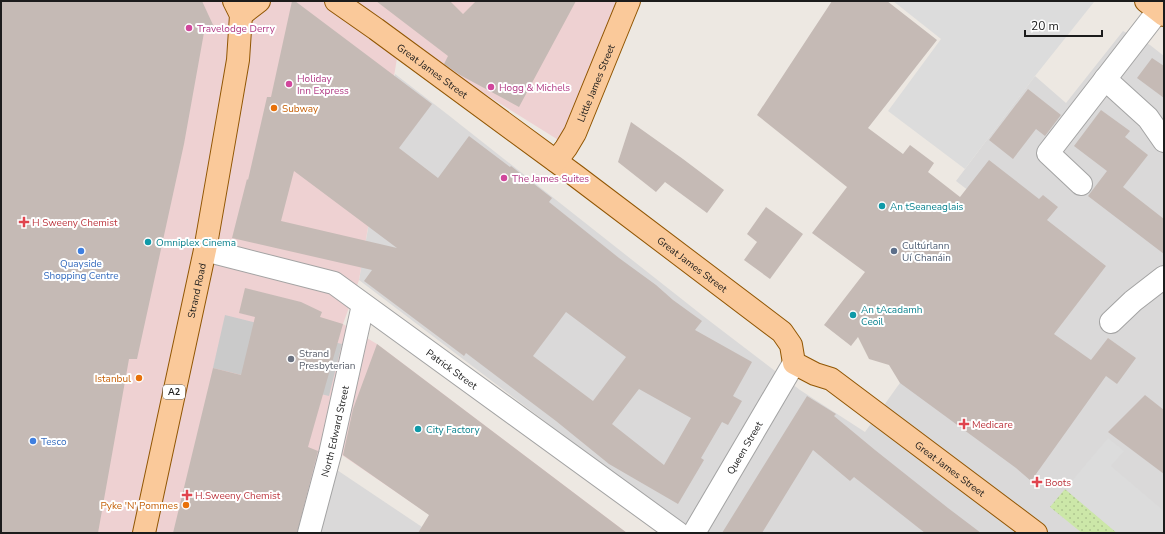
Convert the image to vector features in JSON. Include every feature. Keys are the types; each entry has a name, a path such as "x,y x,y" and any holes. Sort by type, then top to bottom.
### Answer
{"main road":[{"name":"A2","path":"238,8 259,1"},
{"name":"Great James Street","path":"336,1 556,162 782,332 791,345 794,363 815,374 831,379 1036,533"},
{"name":"Little James Street","path":"556,162 575,133 629,1"},
{"name":"Strand Road","path":"144,533 206,250 238,60 238,8"}],"street":[{"path":"1081,184 1048,153 1105,79 1156,9"},
{"path":"1105,79 1148,118 1164,140"},
{"name":"Patrick Street","path":"206,250 334,284 678,533"},
{"path":"1111,322 1134,300 1164,278"},
{"name":"North Edward Street","path":"309,533 330,454 363,304"},
{"name":"Queen Street","path":"694,533 794,363"}],"shaded area":[{"path":"1,1 619,1 560,141 400,41 359,280 343,324 377,344 627,533 456,533 339,453 321,443 300,533 1,533"},
{"path":"893,1 1094,2 1035,76 965,169 888,111 941,39"},
{"path":"1123,31 1150,45 1164,56 1164,533 692,533 359,280 395,74 707,319 800,390 865,432 1016,227 956,181 1035,76 1066,103"},
{"name":"Strand Presbyterian","path":"225,315 342,344 329,396 213,368"},
{"path":"1108,438 1124,451 1111,466 1164,511 1164,533 1117,533 1065,489"},
{"path":"334,468 422,527 431,533 315,533"}],"green space":[{"path":"1065,489 1117,533 1082,533 1050,507"}],"building":[{"name":"Quayside Shopping Centre","path":"1,1 202,1 214,27 205,27 184,144 137,359 129,359 98,533 1,533"},
{"path":"292,1 295,1 432,104 399,148 438,178 469,136 552,198 549,202 619,258 656,285 673,300 702,321 695,330 752,362 733,396 742,401 728,425 722,422 701,458 704,460 678,504 609,464 556,421 466,353 464,356 364,281 372,270 232,238 247,179 248,180 267,97 271,97","holes":["294,171 397,248 281,221","566,312 626,357 593,401 533,356","639,389 691,418 664,465 612,424"]},
{"path":"376,1 450,1 463,14 476,1 576,1 519,107 460,75 444,64 448,56"},
{"path":"832,1 887,1 937,40 868,128 903,154 910,145 934,163 928,172 960,197 989,160 1039,199 1043,195 1058,207 1047,220 1106,266 1054,334 1091,360 1108,338 1136,358 1117,384 1106,376 1031,481 1016,468 900,383 889,365 869,359 858,337 851,346 824,325 865,272 812,233 847,187 757,115"},
{"path":"1152,58 1164,66 1164,98 1137,78"},
{"path":"1028,89 1061,115 1045,136 1036,129 1013,159 989,140"},
{"path":"1101,110 1130,131 1125,137 1148,155 1123,187 1164,219 1164,254 1088,196 1107,171 1074,146"},
{"path":"631,122 724,190 707,213 665,182 656,192 618,162"},
{"path":"766,207 803,234 770,279 744,260 757,242 747,234"},
{"path":"245,288 301,302 322,312 320,317 343,324 308,447 318,451 297,533 173,533 213,368 241,375 255,317 239,313"},
{"name":"City Factory","path":"377,344 627,533 418,533 429,515 343,455 353,409"},
{"path":"1145,395 1164,410 1164,474 1108,432"},
{"path":"807,396 836,414 834,416 875,450 981,533 925,533 854,477 850,481 813,450 762,533 722,533"}],"place":[{"name":"Travelodge Derry","path":"189,28"},
{"name":"Holiday Inn Express","path":"289,84"},
{"name":"Hogg & Michels","path":"491,87"},
{"name":"Subway","path":"274,108"},
{"name":"The James Suites","path":"504,178"},
{"name":"An tSeaneaglais","path":"882,206"},
{"name":"H Sweeny Chemist","path":"24,222"},
{"name":"Omniplex Cinema","path":"148,242"},
{"name":"Quayside Shopping Centre","path":"81,251"},
{"name":"Cultúrlann Uí Chanáin","path":"894,251"},
{"name":"An tAcadamh Ceoil","path":"853,315"},
{"name":"Strand Presbyterian","path":"291,359"},
{"name":"Istanbul","path":"139,378"},
{"name":"Medicare","path":"964,424"},
{"name":"City Factory","path":"418,429"},
{"name":"Tesco","path":"33,441"},
{"name":"Boots","path":"1037,482"},
{"name":"H.Sweeny Chemist","path":"187,495"},
{"name":"Pyke 'N' Pommes","path":"186,505"}]}
